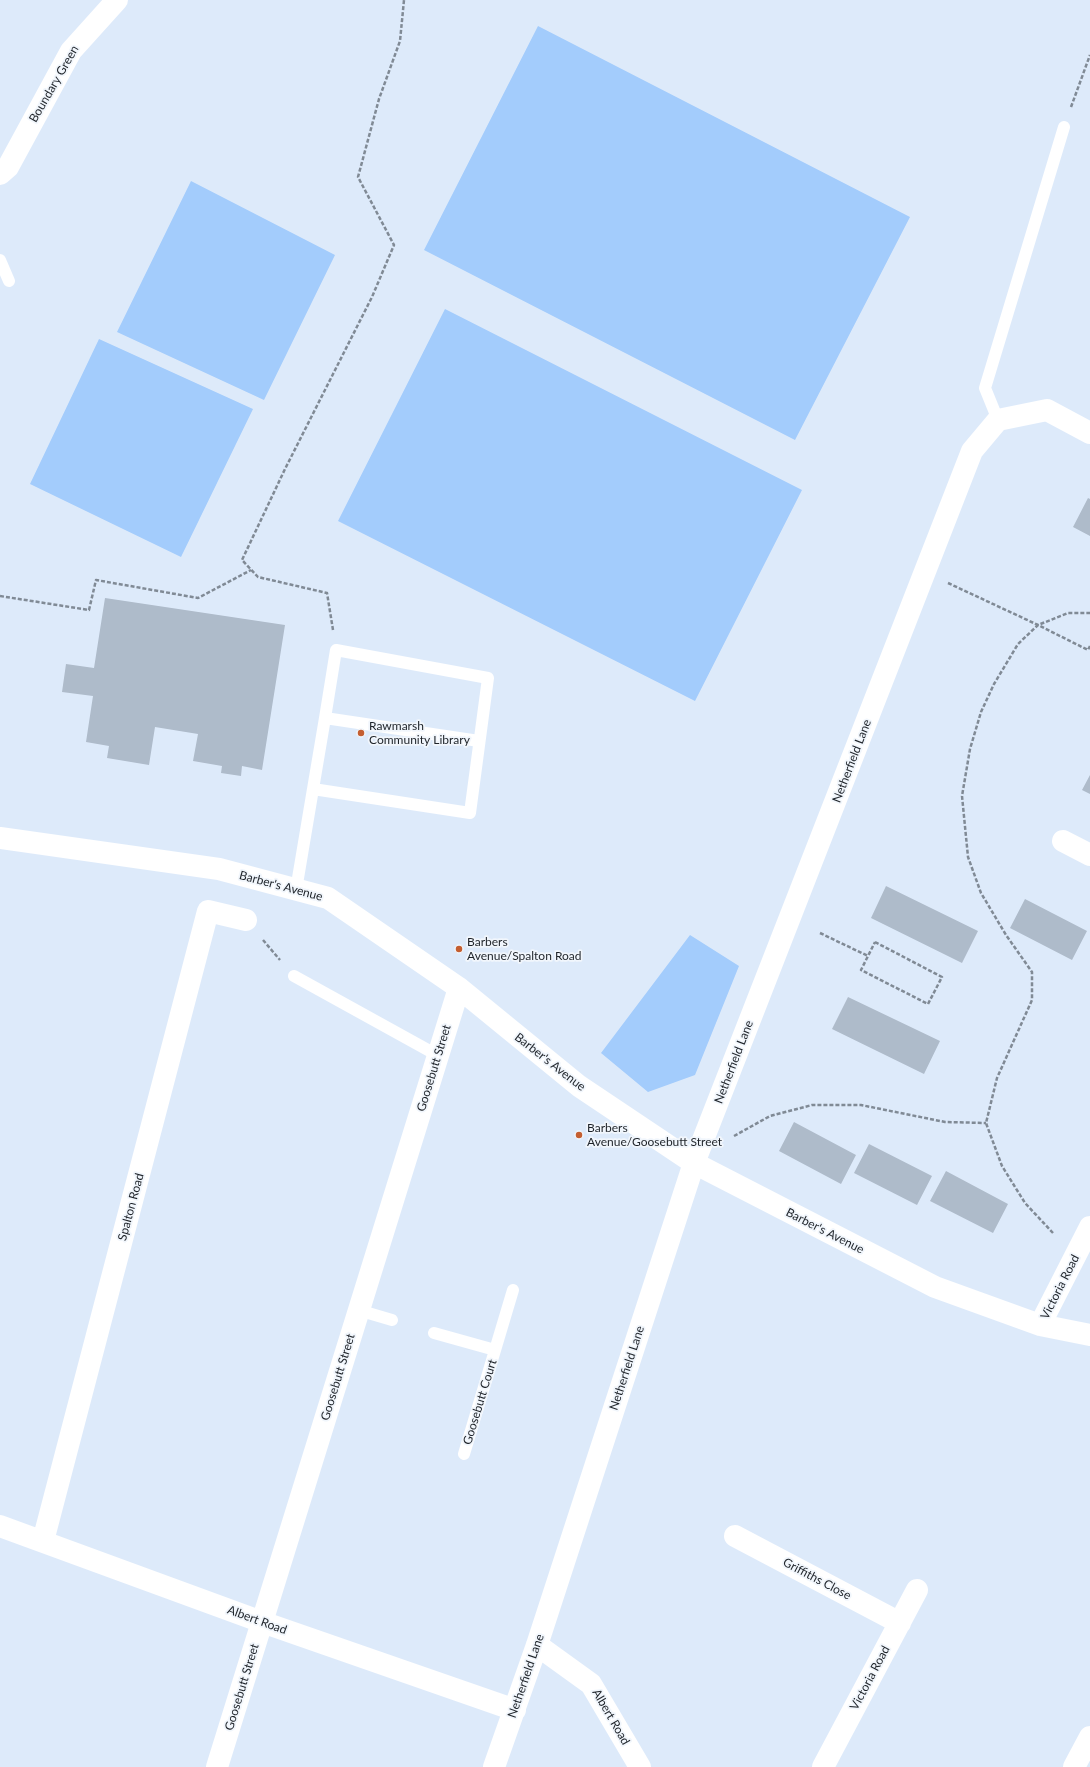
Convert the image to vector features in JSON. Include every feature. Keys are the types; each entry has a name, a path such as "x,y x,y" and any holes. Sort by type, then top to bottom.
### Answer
{"street":[{"name":"Boundary Green","path":"0,174 8,167 71,51 117,0"},
{"path":"998,420 1047,410 1090,433"},
{"name":"Netherfield Lane","path":"494,1767 537,1645 694,1163 972,451 998,420"},
{"name":"Barber's Avenue","path":"0,838 219,869 328,898 459,988 579,1086 694,1163 935,1287 1040,1324 1090,1335"},
{"path":"1063,841 1090,855"},
{"name":"Spalton Road","path":"43,1541 208,911 246,920"},
{"name":"Goosebutt Street","path":"217,1767 459,988"},
{"name":"Victoria Road","path":"1040,1324 1090,1227"},
{"name":"Albert Road","path":"0,1526 262,1622 515,1710"},
{"name":"Griffiths Close","path":"735,1536 900,1623"},
{"name":"Victoria Road","path":"823,1767 917,1590"},
{"name":"Albert Road","path":"537,1645 591,1684 640,1767"},
{"path":"1074,1767 1090,1737"}],"lane":[{"path":"998,420 985,388 1064,127"},
{"path":"0,260 9,281"},
{"path":"296,890 336,650 488,678 470,813 313,789"},
{"path":"325,718 479,741"},
{"path":"294,976 437,1055"},
{"name":"Goosebutt Court","path":"464,1454 513,1290"},
{"path":"358,1310 392,1320"},
{"name":"Goosebutt Court","path":"434,1333 495,1350"}],"path":[{"path":"336,650 326,593 258,577 242,560 285,470 372,297 394,245 358,177 379,99 400,41 404,0"},
{"path":"1064,127 1090,55"},
{"path":"0,596 89,610 96,580 198,598 251,570"},
{"path":"925,573 1038,625 1088,650 1090,646"},
{"path":"1053,1233 1025,1203 1002,1166 986,1123 997,1078 1032,1000 1032,972 1006,935 981,893 968,857 962,796 970,749 981,712 994,684 1018,644 1038,625 1068,613 1090,613"},
{"path":"246,920 294,976"},
{"path":"820,933 868,956"},
{"path":"875,942 942,977 928,1004 861,970 868,956 875,942"},
{"path":"734,1136 770,1116 812,1105 861,1105 944,1122 986,1123"}],"shaded area":[{"path":"538,26 910,217 795,440 424,250"},
{"path":"191,181 335,255 264,400 117,332"},
{"path":"445,309 802,490 695,701 338,521"},
{"path":"99,339 253,409 181,557 30,484"},
{"path":"690,935 739,966 695,1075 648,1092 601,1053"}],"building":[{"path":"1088,498 1090,499 1090,536 1073,527"},
{"path":"105,598 285,625 262,770 242,766 241,776 221,773 222,766 193,761 198,734 155,727 149,765 107,758 109,746 86,742 93,696 62,692 66,664 94,668"},
{"path":"1090,775 1090,794 1082,790"},
{"path":"886,886 978,931 962,963 871,918"},
{"path":"1025,899 1087,931 1072,960 1010,928"},
{"path":"848,997 940,1041 924,1074 832,1029"},
{"path":"794,1122 856,1155 841,1184 779,1151"},
{"path":"869,1144 932,1176 917,1205 854,1173"},
{"path":"946,1171 1008,1204 993,1233 930,1201"}],"place":[{"name":"Rawmarsh Community Library","path":"361,733"},
{"name":"Barbers Avenue/Spalton Road","path":"459,949"},
{"name":"Barbers Avenue/Goosebutt Street","path":"579,1135"}]}
